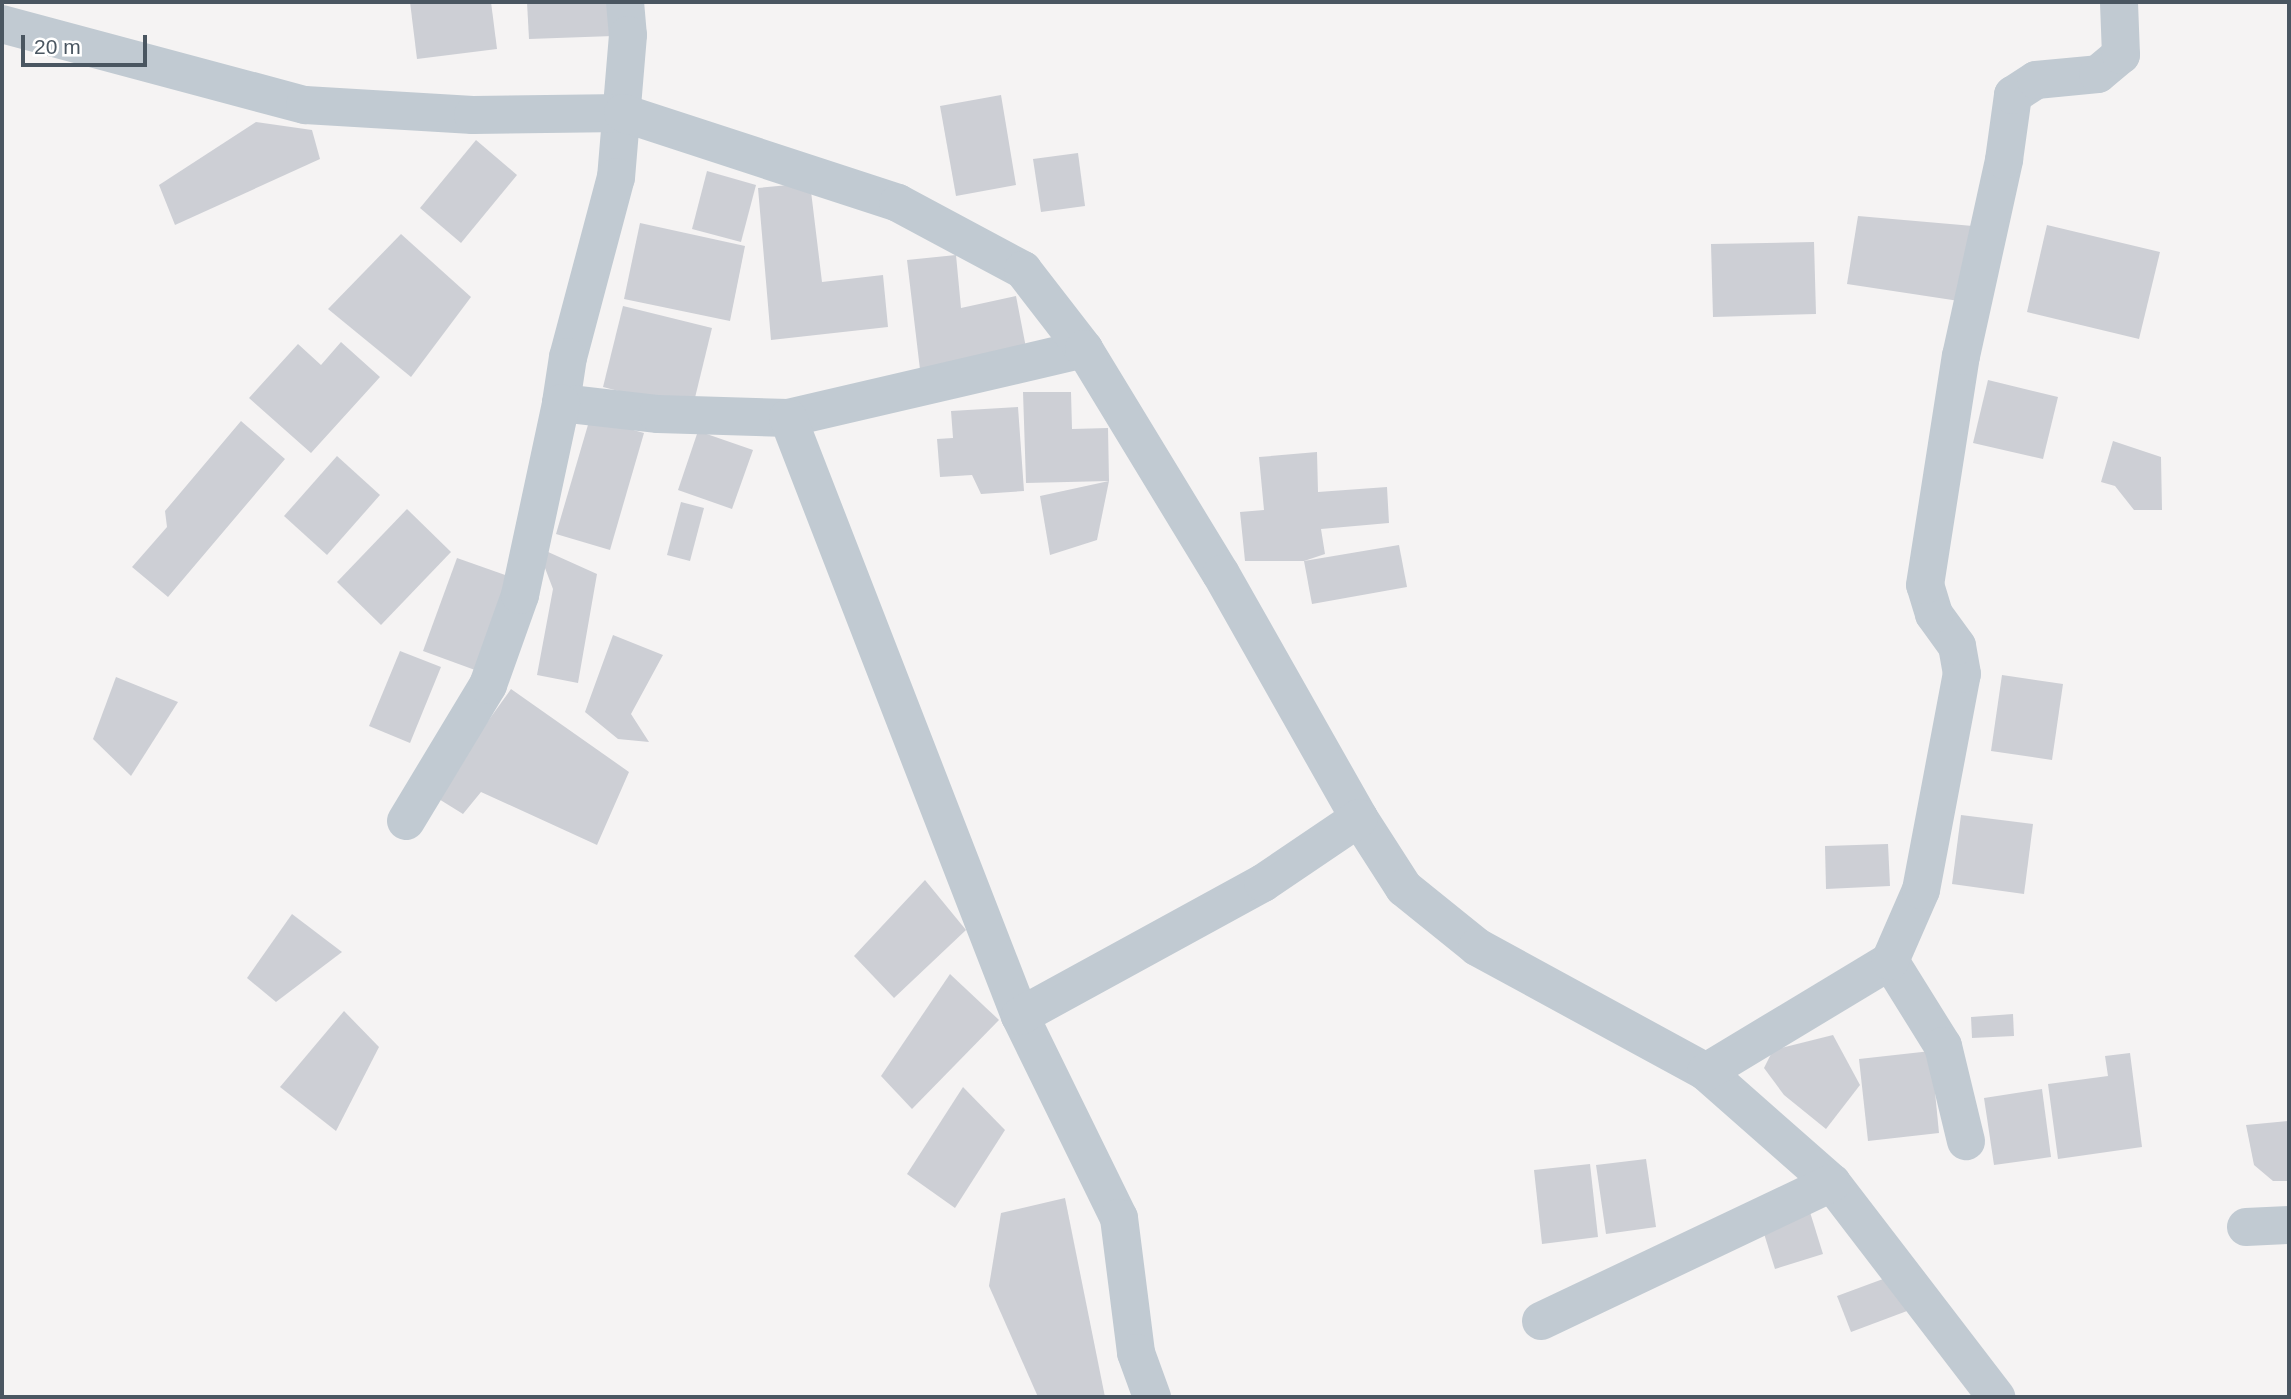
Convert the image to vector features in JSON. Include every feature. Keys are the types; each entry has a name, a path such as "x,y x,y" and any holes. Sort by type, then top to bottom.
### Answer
{"street":[{"path":"406,821 488,685 520,595 561,403 568,357 616,177 624,113 625,2"},
{"path":"1706,1072 1890,961 1921,890 1962,674 1957,646 1934,614 1925,585 1961,356 2004,160 2013,95 2036,80 2098,74 2121,55 2119,2"},
{"path":"2,24 305,105 473,115 624,113 898,203 1023,270 1084,349 1221,574 1359,818 1404,888 1477,947 1706,1072 1832,1183 1996,1397"},
{"path":"561,403 658,414 788,418 1084,349"},
{"path":"788,418 1020,1016 1119,1219 1136,1353 1152,1397"},
{"path":"1020,1016 1263,883 1359,818"},
{"path":"1890,961 1943,1046 1966,1141"},
{"path":"1541,1321 1832,1183"},
{"path":"2246,1227 2289,1225"}],"building":[{"path":"410,2 491,2 497,49 417,59"},
{"path":"527,2 612,2 613,36 529,39"},
{"path":"1001,95 1016,185 956,196 940,106"},
{"path":"256,122 312,130 320,159 175,225 159,185"},
{"path":"476,140 517,175 461,243 420,208"},
{"path":"1078,153 1085,206 1041,212 1033,159"},
{"path":"707,171 756,185 741,242 692,229"},
{"path":"810,183 822,282 883,275 888,327 771,340 758,188"},
{"path":"1858,216 1973,226 1959,301 1847,284"},
{"path":"640,223 745,246 730,321 624,299"},
{"path":"2047,225 2160,252 2139,339 2027,312"},
{"path":"401,234 471,297 411,377 328,309"},
{"path":"1814,242 1816,314 1713,317 1711,244"},
{"path":"956,255 961,308 1016,296 1028,358 921,378 907,260"},
{"path":"623,306 712,328 692,410 603,387"},
{"path":"341,342 380,377 311,453 249,398 298,344 321,365"},
{"path":"1988,380 2058,397 2043,459 1973,443"},
{"path":"1023,392 1071,392 1072,429 1108,428 1109,481 1026,483"},
{"path":"1018,407 1024,491 981,494 972,475 940,477 937,439 953,438 951,411"},
{"path":"590,418 644,433 610,550 556,534"},
{"path":"241,421 285,459 168,597 132,567 167,527 165,511"},
{"path":"698,431 753,450 732,509 678,490"},
{"path":"2113,441 2161,457 2162,510 2134,510 2115,486 2101,482"},
{"path":"1317,452 1318,492 1387,487 1389,523 1321,529 1325,554 1304,561 1245,561 1240,512 1264,510 1259,457"},
{"path":"337,456 380,495 327,555 284,516"},
{"path":"1109,481 1097,540 1050,555 1040,496"},
{"path":"681,502 704,508 690,561 667,555"},
{"path":"407,509 451,552 381,625 337,582"},
{"path":"1399,545 1407,587 1312,604 1304,561"},
{"path":"537,547 597,574 578,683 537,675 553,589"},
{"path":"457,558 508,576 475,670 423,651"},
{"path":"613,635 663,655 631,714 649,742 618,739 585,712"},
{"path":"400,651 441,667 410,743 369,726"},
{"path":"2002,675 2063,684 2052,760 1991,751"},
{"path":"116,677 178,702 131,776 93,739"},
{"path":"511,689 629,772 597,845 481,792 463,814 434,796"},
{"path":"1961,815 2033,824 2024,894 1952,884"},
{"path":"1888,844 1890,886 1826,889 1825,846"},
{"path":"925,880 966,930 894,998 854,956"},
{"path":"292,914 342,952 276,1002 247,978"},
{"path":"950,974 999,1020 912,1109 881,1076"},
{"path":"344,1011 379,1047 336,1131 280,1087"},
{"path":"2013,1014 2014,1036 1972,1038 1971,1017"},
{"path":"1833,1035 1860,1085 1826,1129 1784,1095 1764,1068 1773,1050"},
{"path":"1931,1051 1939,1133 1868,1141 1859,1059"},
{"path":"2130,1053 2142,1147 2058,1159 2048,1084 2108,1076 2105,1056"},
{"path":"963,1087 1005,1130 955,1208 907,1174"},
{"path":"2042,1089 2051,1157 1994,1165 1984,1098"},
{"path":"2289,1121 2289,1181 2273,1181 2254,1165 2246,1125"},
{"path":"1646,1159 1656,1227 1606,1234 1596,1165"},
{"path":"1590,1164 1598,1237 1542,1244 1534,1170"},
{"path":"1065,1198 1105,1397 1038,1397 989,1286 1001,1213"},
{"path":"1809,1209 1823,1254 1775,1269 1761,1224"},
{"path":"1902,1272 1915,1308 1851,1332 1837,1296"}]}
